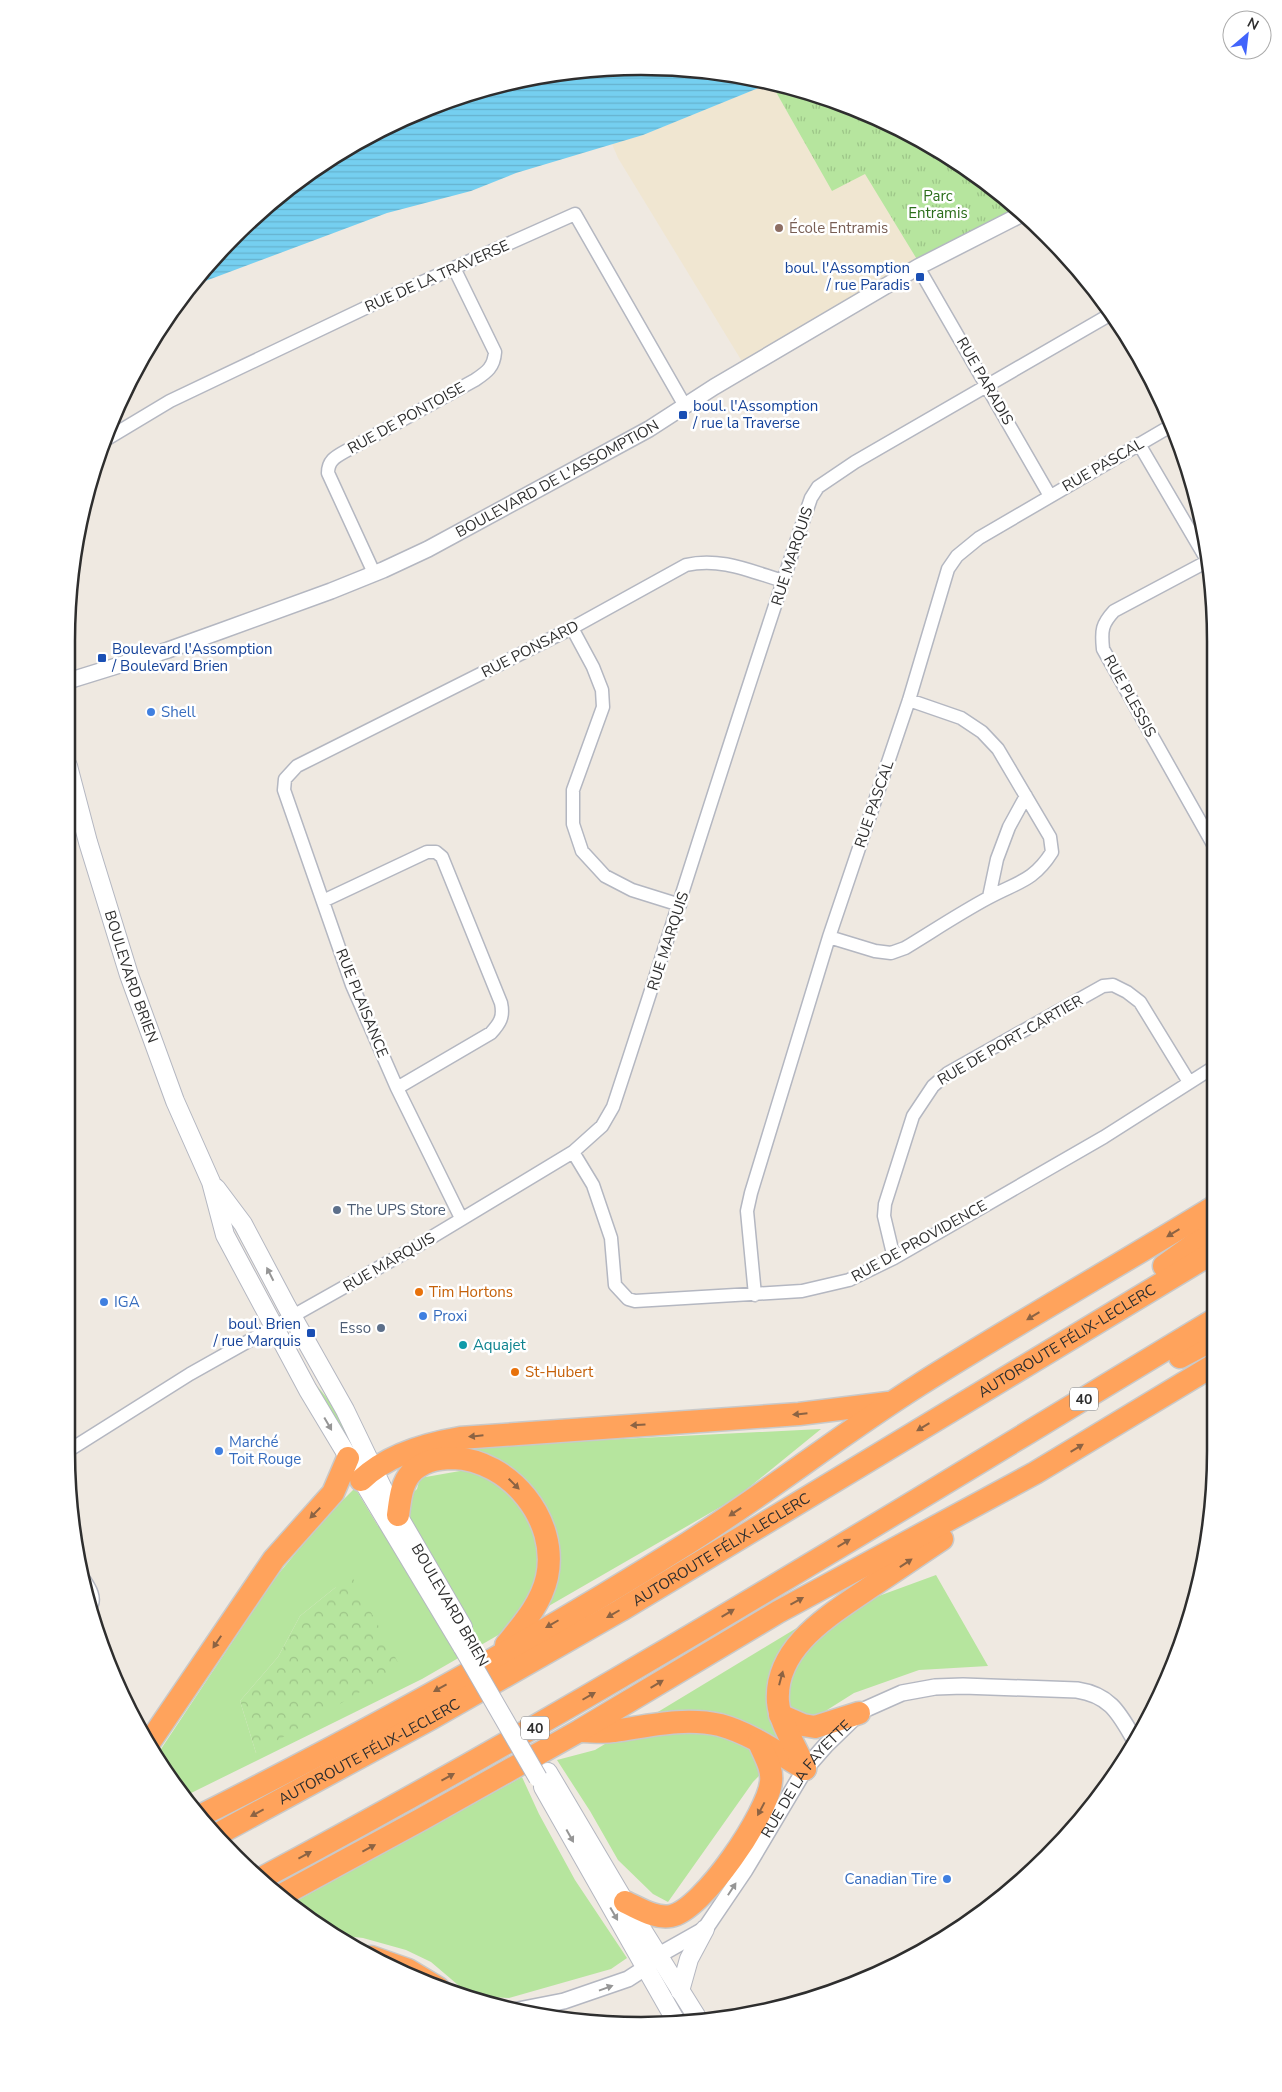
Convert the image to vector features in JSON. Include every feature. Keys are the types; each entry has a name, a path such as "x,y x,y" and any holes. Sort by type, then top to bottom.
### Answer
{"highway":[{"path":"206,1813 330,1748 498,1656 650,1566 713,1527 892,1402 1207,1211"},
{"path":"1029,1362 1207,1235"},
{"name":"AUTOROUTE FÉLIX-LECLERC","path":"222,1832 430,1719 620,1610 1207,1256"},
{"name":"40","path":"266,1876 555,1716 1207,1324"},
{"path":"954,1477 1207,1343"},
{"path":"287,1892 579,1731 778,1612 1035,1473 1207,1369"},
{"path":"367,1474 386,1460 417,1449 470,1437 791,1415 892,1402"},
{"path":"153,1737 274,1560 333,1493 348,1458"},
{"path":"398,1515 403,1488 408,1477 421,1465 439,1459 468,1460 486,1465 509,1479 526,1498 540,1520 546,1537 548,1556 546,1578 540,1598 531,1614 498,1656"},
{"path":"805,1769 780,1715 778,1694 781,1675 791,1654 806,1636 837,1610 1035,1473"},
{"path":"780,1715 803,1725 815,1727 859,1713"},
{"path":"579,1731 613,1731 668,1723 698,1722 731,1729 759,1742 805,1769"},
{"path":"625,1902 657,1916 674,1916 689,1908 714,1884 761,1809 770,1788 770,1771 759,1742"}],"main road":[{"name":"BOULEVARD BRIEN","path":"75,791 107,908 134,989 175,1101 211,1182 225,1235 274,1327 348,1458 367,1474 398,1515 467,1646"},
{"name":"BOULEVARD BRIEN","path":"211,1182 244,1224 292,1317 345,1410 367,1474 467,1646 543,1775 695,2014"},
{"name":"BOULEVARD BRIEN","path":"543,1775 645,1968 673,2016"},
{"path":"680,1991 689,1959 705,1929"}],"street":[{"name":"RUE DE LA TRAVERSE","path":"114,435 170,401 382,300 575,214 685,406"},
{"name":"BOULEVARD DE L'ASSOMPTION","path":"75,679 178,646 331,591 428,548 525,498 649,429 918,267 1016,217"},
{"name":"RUE PARADIS","path":"918,267 1050,496"},
{"name":"RUE DE PONTOISE","path":"374,573 328,473 328,465 333,458 490,370 495,352 454,268"},
{"name":"RUE MARQUIS","path":"75,1446 190,1374 417,1246 573,1152 602,1126 613,1107 811,498 818,487 855,462 1105,317"},
{"name":"RUE PASCAL","path":"754,1296 747,1211 829,937 909,700 948,569 956,556 978,538 1166,428"},
{"path":"1139,444 1199,547"},
{"name":"RUE PONSARD","path":"285,778 297,766 572,628 686,564 719,562 783,581"},
{"name":"RUE PLESSIS","path":"1201,564 1114,611 1106,620 1102,632 1103,649 1207,834"},
{"path":"572,628 602,690 603,707 573,790 573,824 582,851 605,876 632,890 680,905"},
{"path":"829,937 875,951 891,953 905,948 989,897 1030,878 1043,867 1052,852 1050,837 998,749 982,732 961,718 909,700"},
{"name":"RUE PLAISANCE","path":"285,778 284,790 352,985 397,1088 461,1218"},
{"path":"989,897 997,859 1009,827 1026,796"},
{"path":"323,901 427,852 436,852 442,857 501,1003 503,1012 500,1024 491,1033 397,1088"},
{"name":"RUE DE PORT-CARTIER","path":"894,1258 884,1216 884,1204 913,1116 933,1086 948,1073 1103,986 1113,985 1127,992 1140,1002 1189,1082"},
{"name":"RUE DE PROVIDENCE","path":"573,1152 592,1186 610,1238 615,1285 628,1299 635,1301 754,1296 802,1291 849,1280 894,1258 1104,1137 1207,1071"},
{"name":"RUE DE LA FAYETTE","path":"535,2007 593,1992 628,1979 659,1957 705,1929 745,1870 805,1769 816,1755 859,1713 892,1696 935,1686 1077,1690 1096,1694 1107,1701 1117,1711 1131,1734"}],"shaded area":[{"name":"École Entramis","path":"759,88 776,91 832,190 865,173 921,266 746,368 618,158 612,144 643,135"}],"green space":[{"name":"Parc Entramis","path":"776,91 823,105 891,133 955,170 1016,217 921,266 865,174 832,191"},
{"path":"317,1386 337,1410 360,1459 315,1387"},
{"path":"821,1429 736,1498 422,1679 190,1793 161,1750 275,1578 324,1519 355,1488 378,1526 417,1489 420,1478 460,1471 463,1447","holes":["336,1587 256,1753 240,1701 278,1657 300,1616"]},
{"path":"349,1571 401,1668 256,1753 240,1701 278,1657 300,1616 336,1587"},
{"path":"936,1575 988,1666 919,1670 854,1693 816,1717 753,1782 668,1902 653,1894 618,1860 590,1811 557,1760 595,1750 805,1623"},
{"path":"522,1777 539,1814 575,1880 627,1958 611,1969 509,1998 492,1997 461,1988 431,1962 406,1950 363,1938 351,1937 297,1901"}],"water":[{"path":"604,76 678,76 759,88 643,135 516,173 471,191 387,213 204,282 268,215 327,170 391,133 459,105 531,86"}],"place":[{"name":"École Entramis","path":"779,228"},
{"name":"boul. l'Assomption / rue Paradis","path":"920,277"},
{"name":"boul. l'Assomption / rue la Traverse","path":"683,415"},
{"name":"Boulevard l'Assomption / Boulevard Brien","path":"102,658"},
{"name":"Shell","path":"151,712"},
{"name":"The UPS Store","path":"337,1210"},
{"name":"Tim Hortons","path":"419,1292"},
{"name":"IGA","path":"104,1302"},
{"name":"Proxi","path":"423,1316"},
{"name":"Esso","path":"381,1328"},
{"name":"boul. Brien / rue Marquis","path":"311,1333"},
{"name":"Aquajet","path":"463,1345"},
{"name":"St-Hubert","path":"515,1372"},
{"name":"Marché Toit Rouge","path":"219,1451"},
{"name":"Canadian Tire","path":"947,1879"}]}
